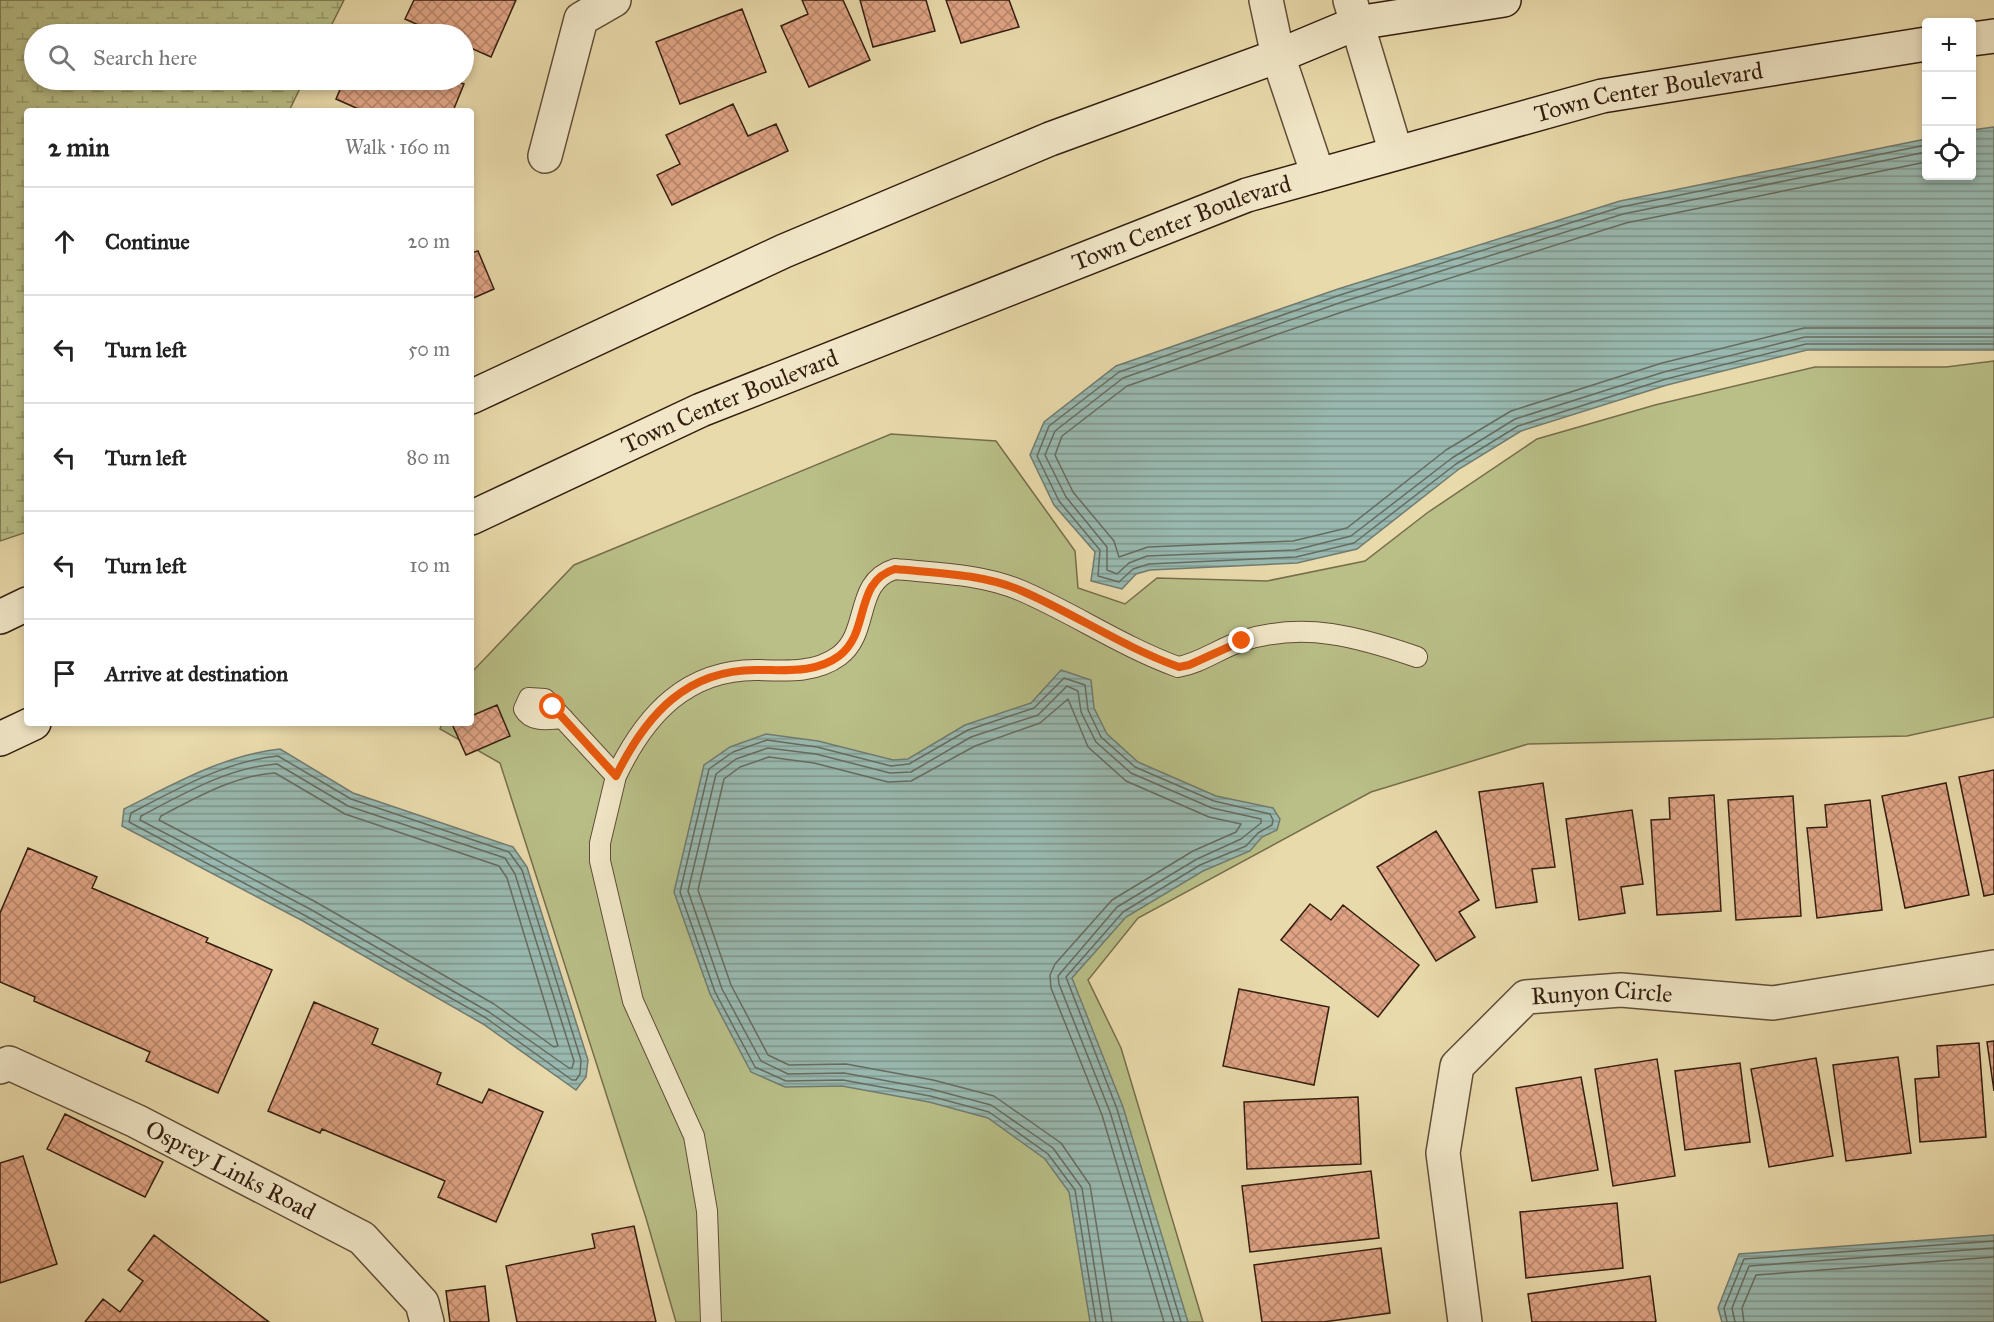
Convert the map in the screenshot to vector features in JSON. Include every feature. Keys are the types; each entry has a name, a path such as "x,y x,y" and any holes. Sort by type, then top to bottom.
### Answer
{"main road":[{"path":"545,156 581,19 614,0"},
{"path":"1266,0 1278,56 1318,175"},
{"path":"474,396 784,250 1050,139 1278,56 1354,12 1504,0"},
{"path":"1354,12 1396,153"},
{"path":"1976,38 1994,36"},
{"name":"Town Center Boulevard","path":"474,517 701,410 1247,195 1602,96 1922,45"},
{"path":"0,617 24,605"},
{"path":"0,739 28,726"},
{"name":"Runyon Circle","path":"1465,1322 1443,1153 1457,1066 1526,997 1621,990 1773,1003 1994,967"},
{"name":"Osprey Links Road","path":"0,1067 9,1064 136,1121 362,1238 422,1303 427,1322"}],"lane":[{"path":"711,1322 707,1211 694,1136 633,1001 600,861 600,843 616,776 633,740 659,710 692,684 723,671 790,671 820,667 840,655 856,636 871,585 882,573 895,569 990,581 1021,590 1113,639 1179,667 1189,665 1242,641 1312,630 1350,635 1417,657"},
{"path":"563,718 616,776"}],"green space":[{"path":"0,0 344,0 332,24 24,24 24,90 299,90 290,108 24,108 24,533 0,541"},
{"path":"1994,361 1994,717 1907,736 1528,744 1371,792 1138,918 1088,980 1121,1048 1203,1322 676,1322 646,1218 500,763 440,729 441,726 474,726 474,670 574,565 891,434 996,441 1075,551 1078,588 1125,604 1157,578 1267,581 1365,561 1427,513 1537,439 1655,405 1815,367 1946,367"}],"water":[{"path":"1994,127 1994,350 1807,350 1667,385 1521,431 1459,469 1357,549 1297,563 1150,570 1136,574 1122,589 1091,581 1095,552 1054,505 1030,455 1044,422 1116,366 1338,289 1620,201 1922,140 1922,180 1976,180 1976,129"},
{"path":"1061,670 1091,680 1094,708 1107,734 1138,762 1216,796 1273,808 1280,819 1277,830 1262,837 1250,851 1203,871 1126,917 1072,978 1123,1107 1188,1322 1090,1322 1069,1192 1045,1159 988,1118 929,1102 842,1086 785,1087 751,1072 710,994 674,892 704,765 730,747 766,734 818,741 893,760 908,759 965,725 1031,703"},
{"path":"280,749 353,793 513,847 527,867 588,1060 586,1077 576,1090 483,1024 303,921 122,826 124,809 181,781 239,757"},
{"path":"1994,1235 1994,1322 1722,1322 1718,1308 1739,1254"}],"building":[{"path":"414,0 516,0 491,57 474,49 474,24 416,24 405,19"},
{"path":"802,0 843,0 870,60 809,87 781,26 808,14"},
{"path":"860,0 926,0 935,31 873,47"},
{"path":"946,0 1009,0 1019,27 961,43"},
{"path":"742,9 766,72 680,104 656,42"},
{"path":"340,90 462,90 454,108 356,108 336,99"},
{"path":"733,104 748,136 776,124 788,151 672,205 657,175 680,164 666,135"},
{"path":"478,251 494,289 474,298 474,252"},
{"path":"497,705 510,736 466,755 453,726 474,726 474,715"},
{"path":"1994,770 1994,894 1984,896 1959,777"},
{"path":"1543,783 1555,867 1532,869 1537,902 1496,908 1479,792"},
{"path":"1946,783 1969,895 1905,908 1882,796"},
{"path":"1714,795 1721,911 1657,915 1651,820 1670,819 1669,798"},
{"path":"1793,796 1801,916 1736,920 1728,800"},
{"path":"1870,800 1882,910 1817,918 1807,828 1827,827 1825,805"},
{"path":"1632,810 1643,884 1621,887 1625,913 1579,920 1566,819"},
{"path":"1436,831 1479,900 1459,912 1475,937 1436,961 1377,867"},
{"path":"28,848 97,877 92,888 208,938 206,942 272,970 218,1093 146,1061 150,1052 34,1001 35,997 0,982 0,913"},
{"path":"1310,904 1331,920 1343,905 1419,965 1378,1017 1281,940"},
{"path":"1239,989 1329,1007 1314,1085 1223,1066"},
{"path":"314,1002 378,1029 372,1044 441,1073 437,1084 482,1103 489,1089 543,1112 496,1222 438,1197 445,1181 322,1129 320,1133 268,1111"},
{"path":"1994,1041 1994,1091 1987,1042"},
{"path":"1979,1043 1986,1137 1920,1142 1915,1079 1939,1077 1937,1046"},
{"path":"1898,1057 1911,1153 1846,1161 1833,1065"},
{"path":"1816,1058 1833,1156 1769,1167 1751,1069"},
{"path":"1657,1059 1675,1176 1613,1186 1595,1069"},
{"path":"1740,1063 1750,1142 1685,1150 1675,1071"},
{"path":"1581,1077 1598,1170 1532,1181 1516,1088"},
{"path":"1358,1097 1361,1164 1247,1169 1244,1102"},
{"path":"65,1114 163,1162 145,1197 47,1149"},
{"path":"23,1156 57,1264 0,1283 0,1163"},
{"path":"1371,1171 1379,1238 1250,1252 1242,1186"},
{"path":"1617,1203 1623,1268 1526,1278 1520,1212"},
{"path":"634,1226 656,1322 517,1322 506,1266 595,1248 592,1234"},
{"path":"154,1235 269,1322 85,1322 103,1299 120,1312 143,1281 128,1270"},
{"path":"1381,1248 1390,1313 1323,1322 1262,1322 1254,1265"},
{"path":"1650,1276 1656,1322 1532,1322 1528,1294"},
{"path":"485,1286 489,1322 450,1322 446,1291"}],"route":[{"path":"553,707 616,776 633,740 659,710 692,684 723,671 790,671 820,667 840,655 856,636 871,585 882,573 895,569 990,581 1021,590 1113,639 1179,667 1189,665 1242,641"}]}
